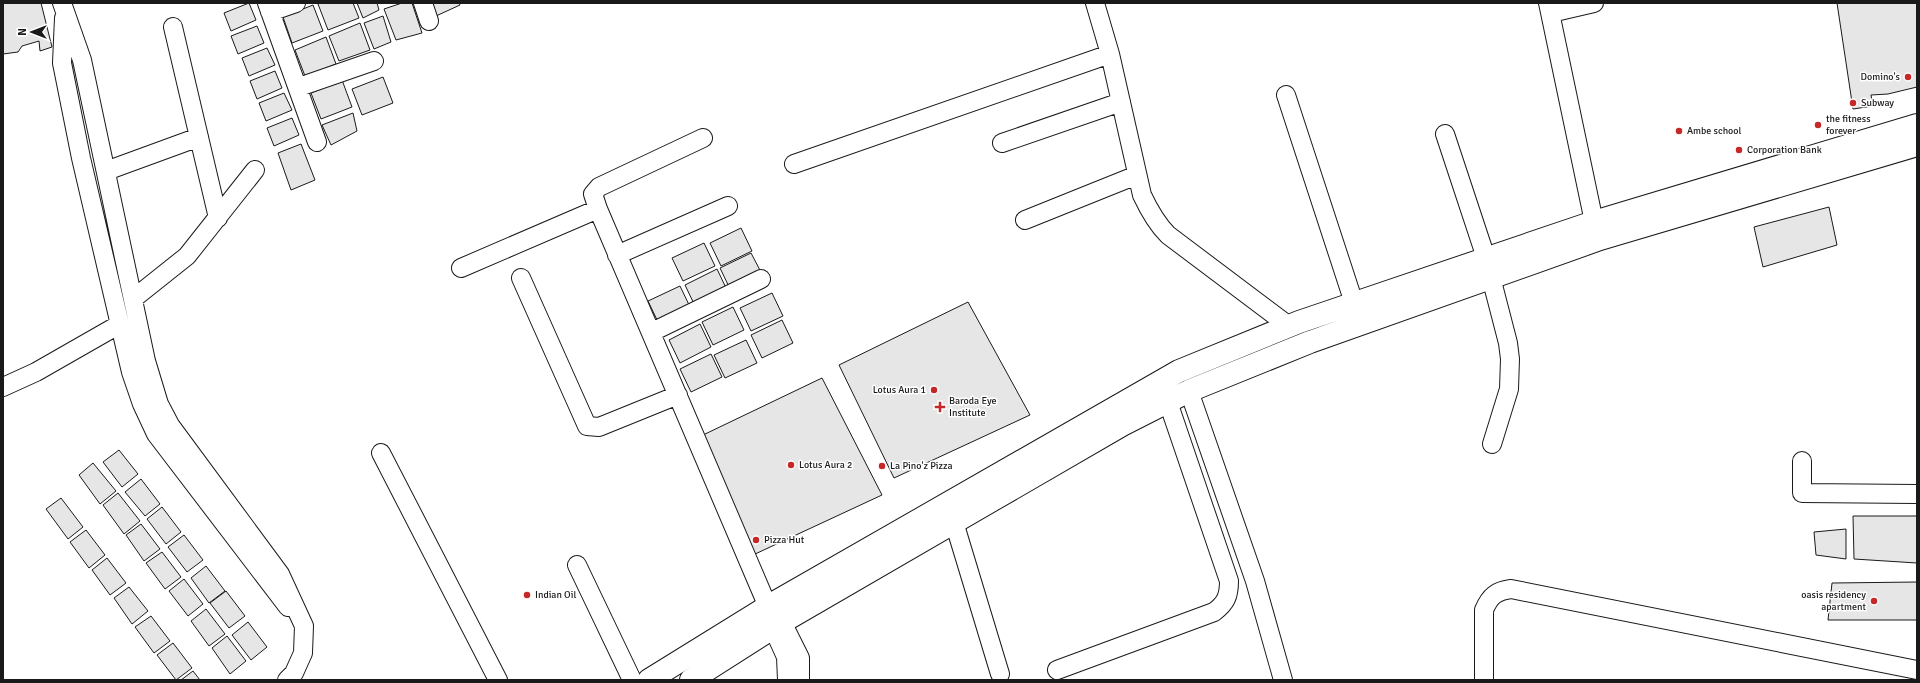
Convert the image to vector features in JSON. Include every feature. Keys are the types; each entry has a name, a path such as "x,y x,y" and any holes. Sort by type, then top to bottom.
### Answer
{"main road":[{"path":"649,680 771,614 954,522 1122,426 1189,390 1310,342 1488,268 1597,230 1917,125"},
{"path":"1597,230 1917,145"},
{"path":"691,680 771,614 1179,370 1289,326 1354,304 1488,268"}],"street":[{"path":"296,3 269,8 299,88 317,142"},
{"path":"423,3 429,21"},
{"path":"1095,3 1110,54 1137,176 1142,195 1149,211 1158,225 1168,236 1289,326"},
{"path":"1594,3 1550,8 1597,230"},
{"path":"63,6 82,60 146,361 159,404 170,425 280,574 304,626 303,653 294,673 287,680"},
{"path":"63,6 62,63 81,158 131,372 142,404 156,434 267,581 304,626"},
{"path":"173,27 218,218"},
{"path":"794,164 1110,54"},
{"path":"299,88 374,61"},
{"path":"1286,95 1354,304"},
{"path":"1002,143 1121,102"},
{"path":"1445,134 1488,268 1508,343 1510,359 1509,389 1492,444"},
{"path":"106,171 199,137"},
{"path":"703,138 599,187 593,194 617,254 652,332 771,614 786,657 787,680"},
{"path":"133,299 187,256 255,170"},
{"path":"1025,220 1137,176"},
{"path":"617,254 728,206"},
{"path":"461,268 598,209"},
{"path":"521,278 587,426 599,427 678,395"},
{"path":"652,332 760,279"},
{"path":"3,387 36,372 120,324"},
{"path":"1189,390 1255,581 1283,680"},
{"path":"1057,670 1214,612 1222,606 1227,599 1229,581 1168,402"},
{"path":"381,453 498,680"},
{"path":"1802,461 1802,492 1917,494"},
{"path":"954,522 1000,674"},
{"path":"577,565 632,680"},
{"path":"1484,680 1484,610 1488,600 1495,593 1511,589 1917,670"},
{"path":"771,614 800,658 800,680"}],"building":[{"path":"3,3 41,3 52,47 40,51 39,41 22,46 18,52 3,54"},
{"path":"249,3 256,20 231,31 224,13"},
{"path":"353,3 359,18 328,30 318,4"},
{"path":"357,3 377,3 379,10 363,18"},
{"path":"402,3 412,3 422,33 396,40 384,9"},
{"path":"431,3 459,3 460,5 436,16"},
{"path":"1837,3 1917,3 1917,87 1888,94 1871,95 1873,106 1853,109"},
{"path":"313,5 323,31 292,43 283,17"},
{"path":"383,16 391,42 374,49 364,23"},
{"path":"360,23 370,50 339,61 329,36"},
{"path":"257,26 264,43 238,54 231,36"},
{"path":"326,37 336,64 305,76 295,50"},
{"path":"267,48 275,65 249,76 242,58"},
{"path":"275,71 282,88 257,99 250,81"},
{"path":"383,77 393,103 362,115 352,89"},
{"path":"342,80 352,107 321,119 311,93"},
{"path":"284,93 292,110 266,121 259,103"},
{"path":"353,113 357,131 331,145 322,125"},
{"path":"292,118 299,135 274,146 267,128"},
{"path":"301,144 315,180 291,190 278,153"},
{"path":"1829,207 1837,245 1763,267 1754,227"},
{"path":"741,228 752,251 721,266 710,243"},
{"path":"704,243 715,266 683,281 672,258"},
{"path":"751,253 763,276 731,291 720,268"},
{"path":"717,269 728,292 696,308 685,285"},
{"path":"680,286 691,309 659,324 648,301"},
{"path":"772,293 783,316 751,331 740,308"},
{"name":"Lotus Aura 1","path":"968,302 1030,415 894,478 839,365"},
{"path":"733,307 744,330 713,345 702,322"},
{"path":"782,320 793,343 762,358 751,335"},
{"path":"700,324 711,347 680,363 669,340"},
{"path":"746,340 757,363 725,378 714,355"},
{"path":"711,354 722,377 691,392 680,369"},
{"name":"Lotus Aura 2","path":"822,378 882,495 753,555 703,435"},
{"path":"119,450 138,474 122,487 103,462"},
{"path":"93,463 116,491 100,504 79,475"},
{"path":"141,479 160,504 145,516 125,492"},
{"path":"118,493 140,521 124,534 103,505"},
{"path":"61,498 83,527 68,539 46,509"},
{"path":"162,507 181,532 166,544 147,519"},
{"path":"1853,516 1917,516 1917,563 1854,559"},
{"path":"141,524 160,549 144,561 126,535"},
{"path":"1846,529 1846,559 1816,555 1814,532"},
{"path":"86,530 105,555 89,568 70,542"},
{"path":"184,535 203,560 187,572 168,547"},
{"path":"162,552 181,577 165,589 146,563"},
{"path":"107,558 126,583 110,595 92,570"},
{"path":"206,566 225,591 209,603 191,578"},
{"path":"184,579 203,604 188,616 169,591"},
{"name":"oasis residency apartment","path":"1917,582 1917,620 1828,620 1832,583"},
{"path":"129,587 148,611 132,624 114,598"},
{"path":"226,591 245,616 229,628 210,603"},
{"path":"206,609 225,634 209,646 191,621"},
{"path":"151,616 170,641 154,653 135,627"},
{"path":"248,622 267,647 251,660 232,635"},
{"path":"227,636 246,661 230,674 212,648"},
{"path":"173,643 192,668 176,680 157,655"},
{"path":"193,671 200,680 181,680"}],"place":[{"name":"Domino's","path":"1908,77"},
{"name":"Subway","path":"1853,103"},
{"name":"the fitness forever","path":"1818,125"},
{"name":"Ambe school","path":"1679,131"},
{"name":"Corporation Bank","path":"1739,150"},
{"name":"Lotus Aura 1","path":"934,390"},
{"name":"Baroda Eye Institute","path":"940,407"},
{"name":"Lotus Aura 2","path":"791,465"},
{"name":"La Pino'z Pizza","path":"882,466"},
{"name":"Pizza Hut","path":"756,540"},
{"name":"Indian Oil","path":"527,595"},
{"name":"oasis residency apartment","path":"1874,601"}]}
